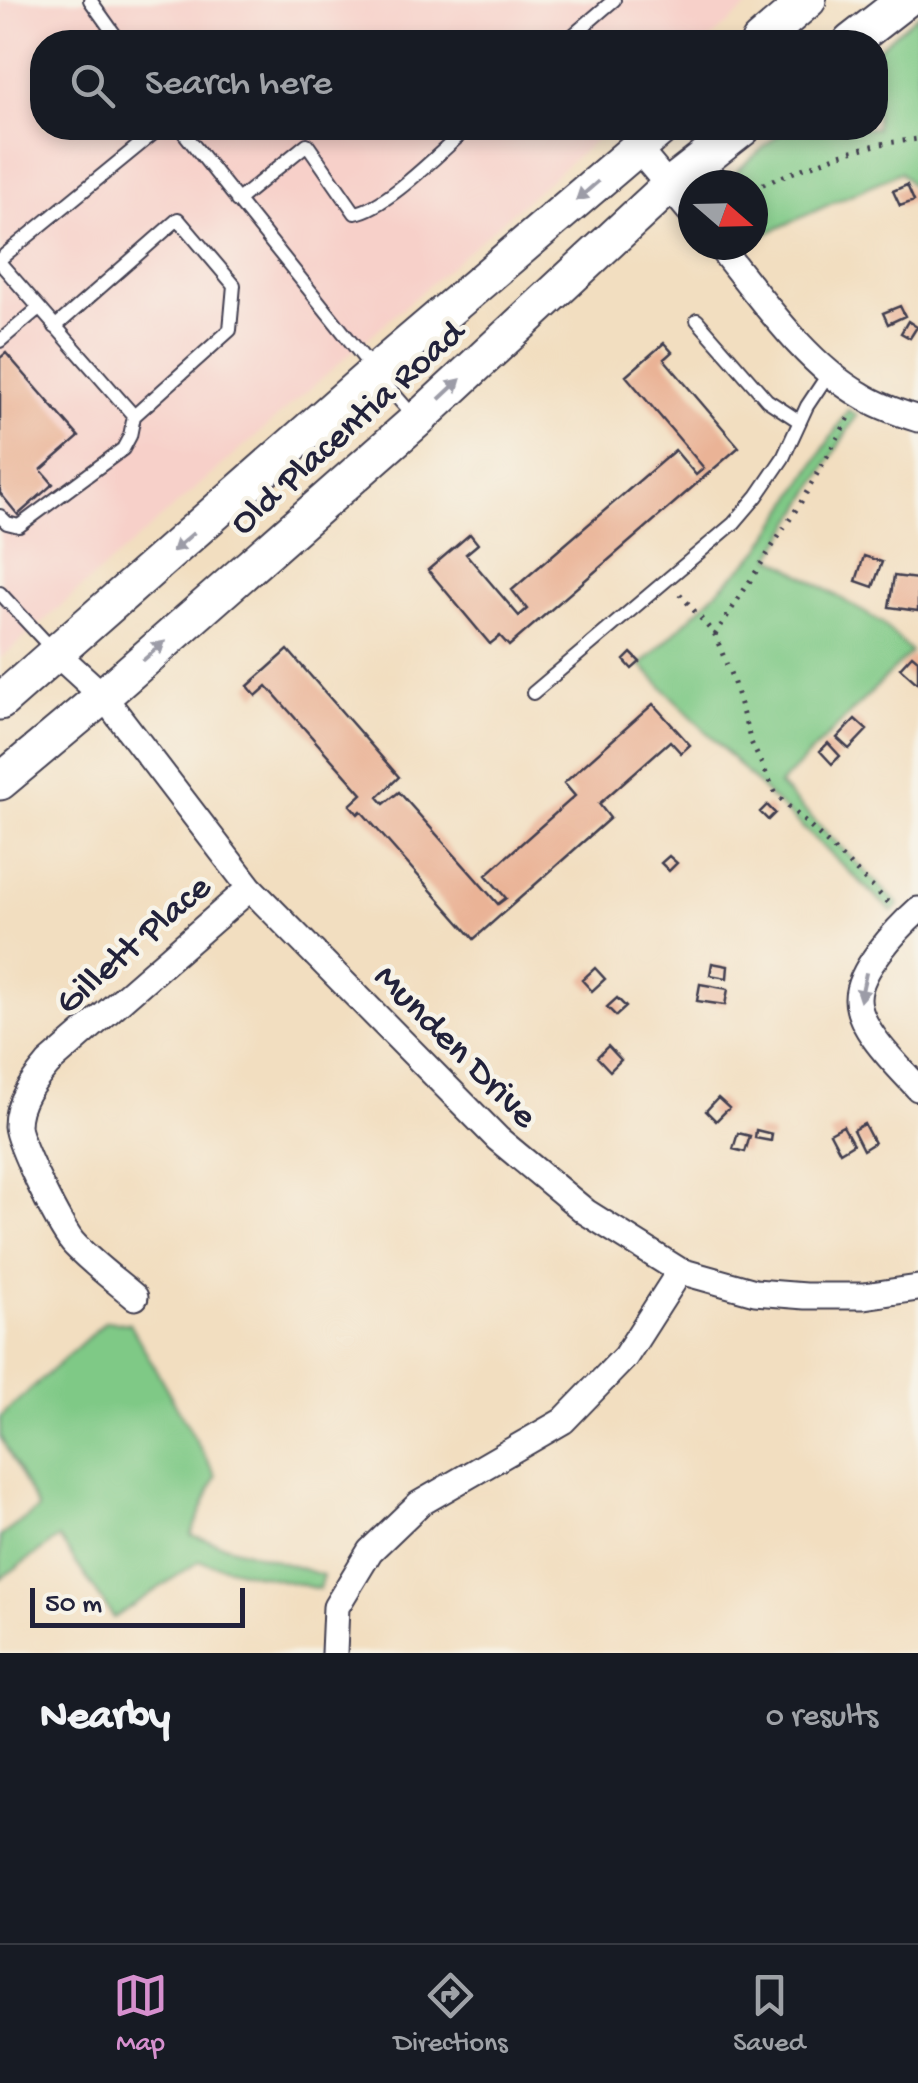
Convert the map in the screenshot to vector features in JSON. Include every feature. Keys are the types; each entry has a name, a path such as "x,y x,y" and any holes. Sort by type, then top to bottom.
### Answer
{"main road":[{"path":"773,30 808,0"},
{"path":"866,30 905,0"},
{"name":"Old Placentia Road","path":"0,702 375,372 647,140"},
{"name":"Old Placentia Road","path":"0,782 417,420 669,186 728,140"}],"street":[{"path":"650,140 669,186 678,197"},
{"path":"730,260 786,328 830,372 862,396 918,419"},
{"name":"Munden Drive","path":"56,653 103,696 250,888 498,1139 586,1212 680,1271 756,1292 864,1296 918,1288"},
{"name":"Gillett Place","path":"135,1297 72,1242 24,1151 17,1126 20,1106 30,1085 48,1064 250,888"},
{"path":"912,915 868,968 858,998 867,1027 918,1088"},
{"path":"334,1653 336,1607 370,1550 419,1504 562,1421 624,1357 680,1271"}],"lane":[{"path":"90,0 111,30"},
{"path":"579,30 614,0"},
{"path":"134,416 0,261 146,140"},
{"path":"189,140 417,420"},
{"path":"237,201 307,144 355,212 367,211 383,202 454,140"},
{"path":"0,516 19,526 123,449 134,416 230,330 234,285 178,219 55,327"},
{"path":"0,341 39,308"},
{"path":"697,320 767,400 799,421"},
{"path":"533,693 723,533 757,496 783,458 799,421 830,372"},
{"path":"0,593 56,653"}],"path":[{"path":"768,182 840,154 918,139"},
{"path":"715,635 801,502 862,396"},
{"path":"668,580 715,635 751,742 776,794 912,915"}],"shaded area":[{"path":"0,0 756,0 721,30 30,30 30,140 595,140 0,659"}],"green space":[{"path":"918,14 918,193 900,172 768,233 768,170 738,170 772,140 888,140 888,40"},
{"path":"848,410 857,415 772,557 882,623 911,652 779,785 899,905 892,912 770,797 641,665 760,550"},
{"path":"106,1321 130,1324 216,1476 191,1535 323,1575 319,1589 199,1561 114,1618 59,1538 0,1579 0,1537 38,1509 0,1436 0,1417"}],"building":[{"path":"907,185 914,201 900,206 893,191"},
{"path":"900,306 905,316 888,324 883,313"},
{"path":"908,321 917,327 910,338 901,333"},
{"path":"664,343 672,352 664,359 739,447 509,646 500,636 490,644 428,570 470,534 478,544 466,554 519,616 527,609 512,590 675,450 696,475 704,468 626,376"},
{"path":"6,353 79,437 41,470 53,484 18,515 0,493 0,358"},
{"path":"864,556 882,562 873,587 856,581"},
{"path":"894,576 918,579 918,611 889,607"},
{"path":"288,650 399,777 378,797 384,804 399,792 498,904 506,898 486,875 575,796 564,783 653,704 690,745 681,753 670,741 599,804 610,818 474,939 361,811 358,814 350,805 362,794 267,686 256,696 248,686"},
{"path":"631,653 640,662 632,669 624,660"},
{"path":"912,655 918,660 918,684 900,668"},
{"path":"855,719 867,730 849,749 837,738"},
{"path":"828,743 840,756 832,764 820,751"},
{"path":"767,805 775,813 768,820 760,812"},
{"path":"669,856 677,863 669,871 661,863"},
{"path":"712,963 728,966 727,978 710,975"},
{"path":"595,968 605,979 592,991 582,980"},
{"path":"700,984 728,989 725,1005 697,1001"},
{"path":"617,998 626,1007 616,1016 607,1007"},
{"path":"608,1046 621,1060 610,1071 597,1057"},
{"path":"718,1098 729,1108 716,1121 706,1111"},
{"path":"864,1124 874,1143 863,1150 853,1130"},
{"path":"843,1126 853,1144 840,1152 830,1133"},
{"path":"756,1130 772,1134 771,1141 755,1138"},
{"path":"738,1133 750,1136 745,1152 733,1149"}]}
